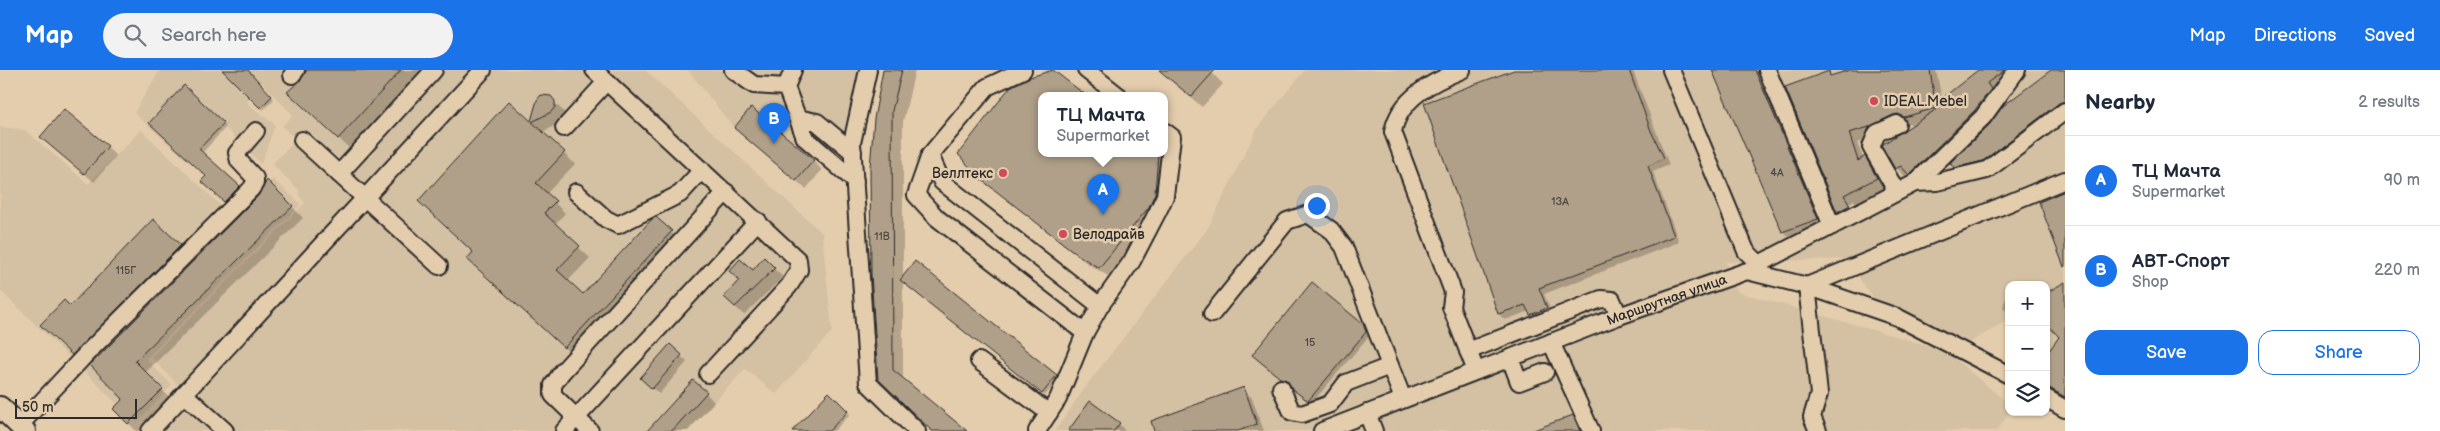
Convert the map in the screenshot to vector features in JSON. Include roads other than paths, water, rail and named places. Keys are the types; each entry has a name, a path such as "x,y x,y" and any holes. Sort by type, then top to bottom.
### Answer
{"main road":[{"path":"0,407 22,428"}],"street":[{"path":"339,174 434,70"},
{"path":"150,431 483,70"},
{"path":"594,70 798,260 799,270 789,286 708,374"},
{"path":"733,70 754,85 786,87"},
{"path":"793,70 786,87 805,138 855,181"},
{"path":"868,70 852,143 868,383 917,431"},
{"path":"1023,70 988,87 930,154 916,195 938,218 1085,333"},
{"path":"1086,70 1114,92"},
{"path":"1462,70 1424,87 1400,115 1393,132 1453,292 1451,307 1476,371"},
{"path":"1671,70 1746,251 1758,268 1832,226 1916,183 1983,117 2017,70"},
{"path":"1767,70 1832,226"},
{"path":"564,128 606,82"},
{"path":"1916,183 1937,182 1987,170 2065,111"},
{"path":"797,118 817,122 853,152"},
{"path":"1897,124 1877,133 1871,147 1897,192"},
{"path":"22,428 89,351 252,189 255,178 239,161 237,153 256,132"},
{"path":"1037,431 1058,399 1085,333 1100,306 1132,261 1164,196 1172,137 1168,134"},
{"path":"302,140 439,266"},
{"path":"930,154 942,182 1100,306"},
{"path":"576,192 606,219 618,225 626,223 680,194 702,170"},
{"path":"1818,431 1812,417 1819,394 1807,286 2065,180"},
{"path":"590,431 553,395 553,384 726,192"},
{"path":"1212,314 1287,221 1308,214 1331,230 1344,247 1403,399"},
{"path":"564,431 758,221"},
{"name":"Маршрутная улица","path":"1322,431 1619,316 1735,273 1758,268 1897,318 2005,373"},
{"path":"1468,351 1601,299 1612,300 1619,316"},
{"path":"1551,342 1591,431"},
{"path":"1510,358 1519,382 1545,372"},
{"path":"979,361 1049,413"},
{"path":"1281,388 1292,412 1302,414 1330,404 1346,383 1390,366"},
{"path":"184,394 226,431"},
{"path":"2050,400 2065,409"},
{"path":"1367,413 1374,431"}],"place":[{"name":"IDEAL.Mebel","path":"1874,101"},
{"name":"АВТ-Спорт","path":"774,144"},
{"name":"Веллтекс","path":"1003,173"},
{"name":"ТЦ Мачта","path":"1103,215"},
{"name":"Велодрайв","path":"1063,234"}]}
